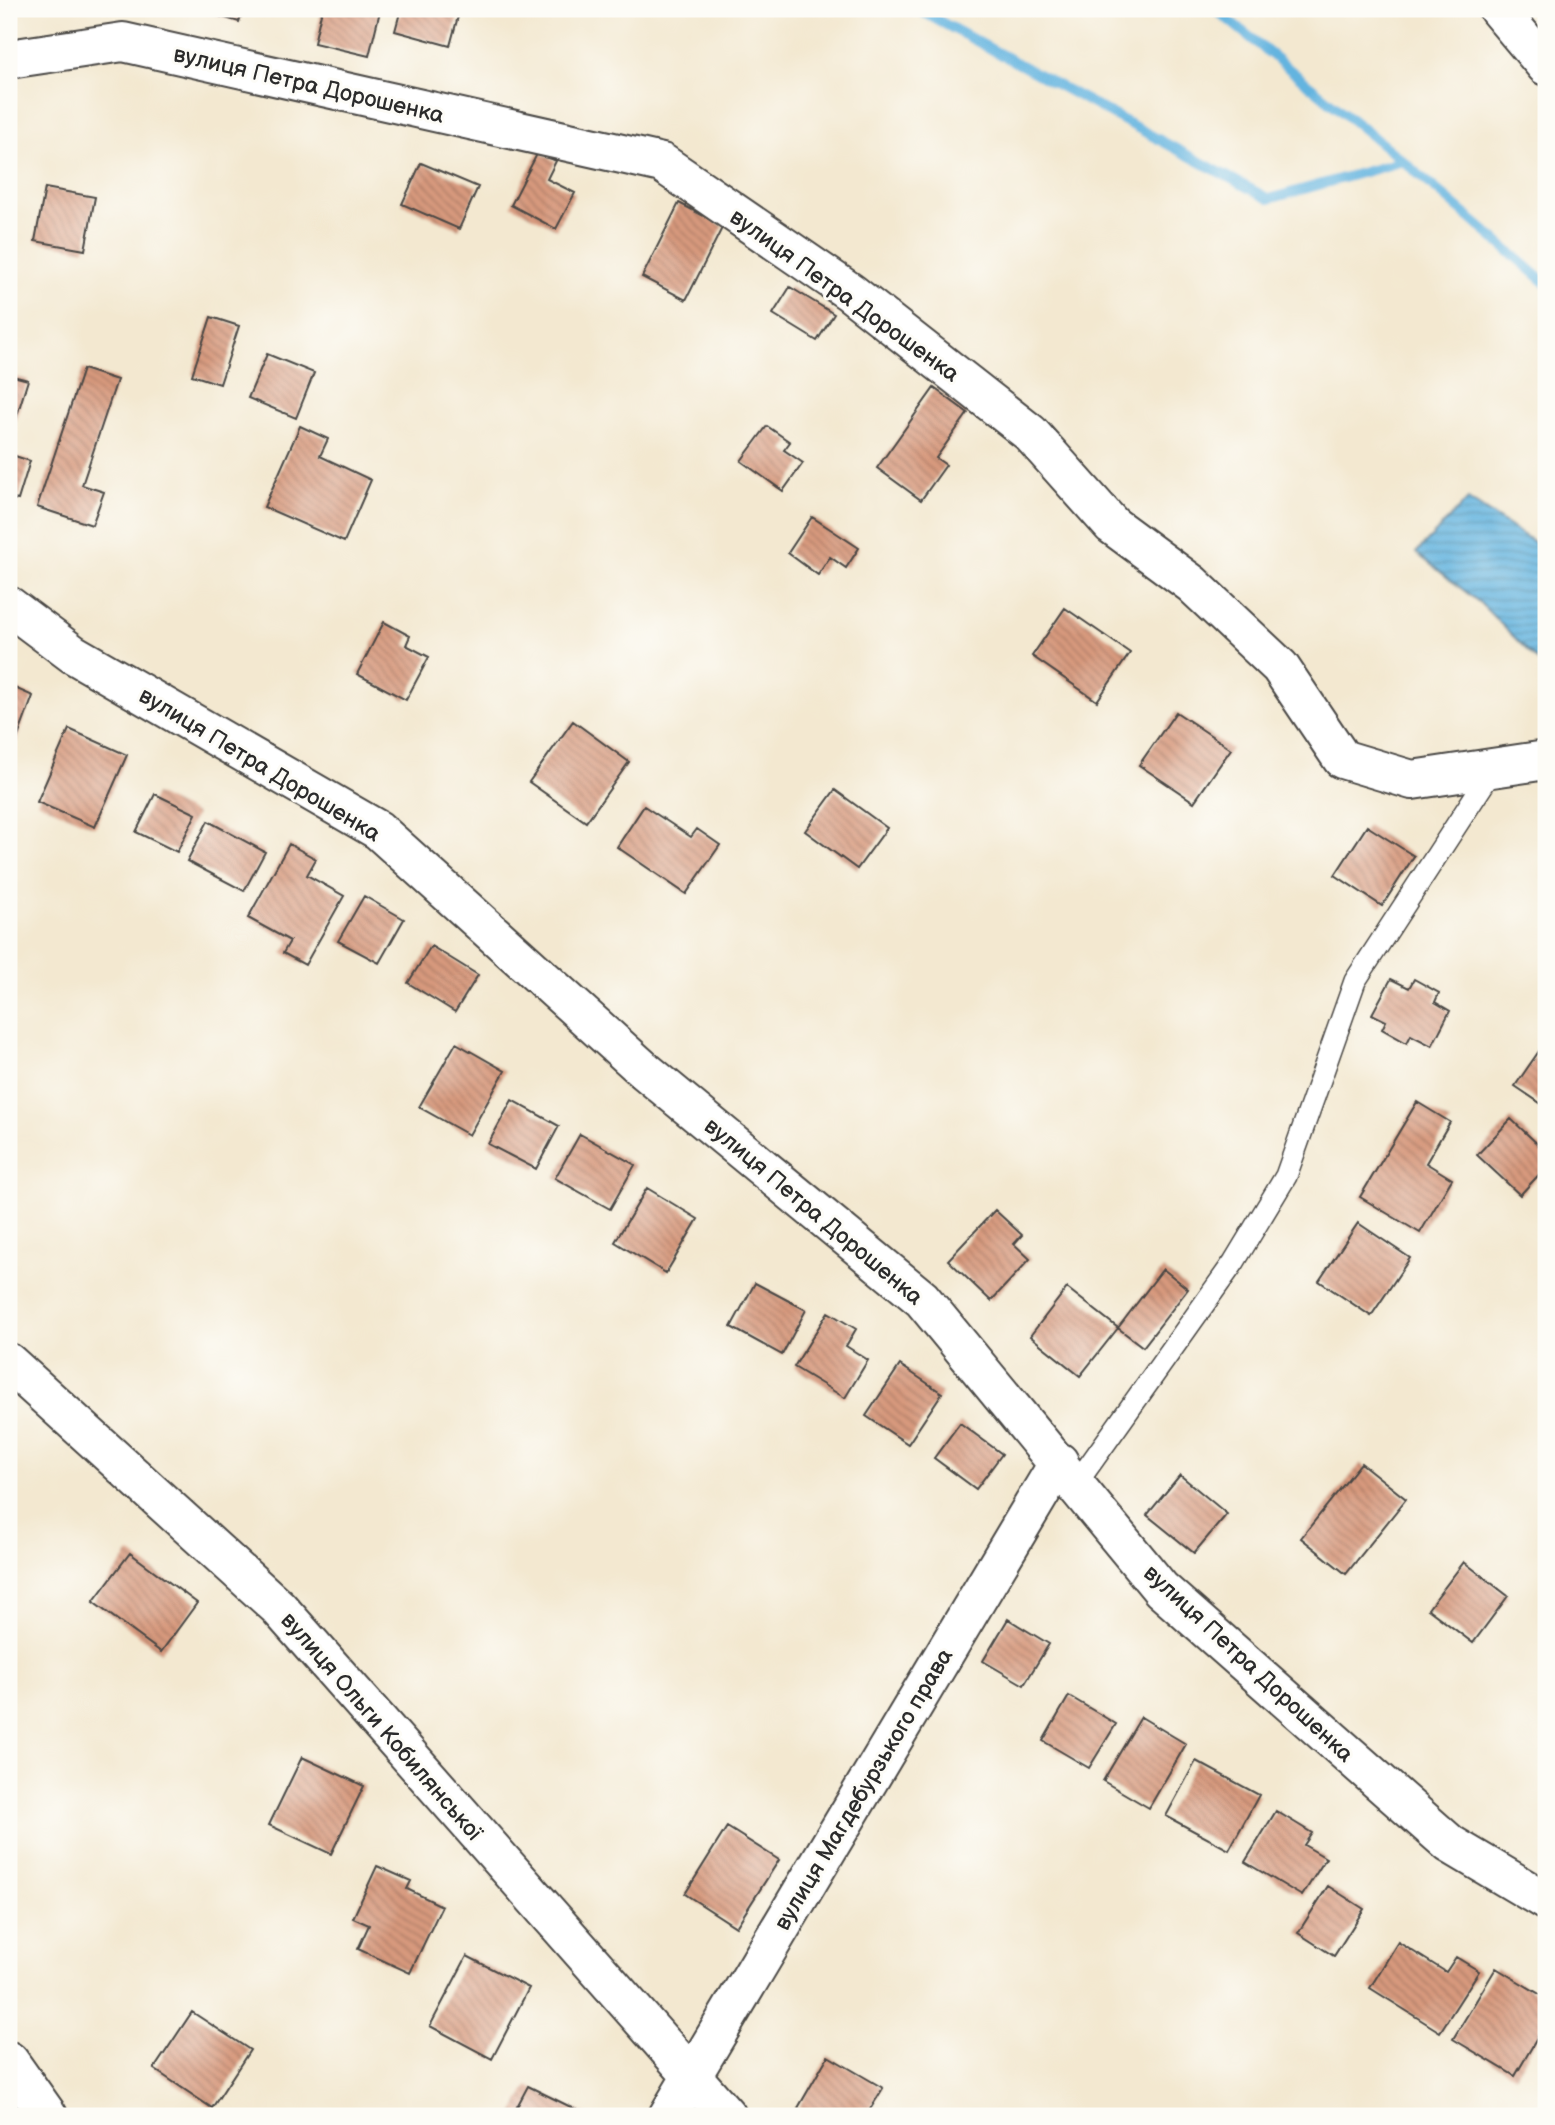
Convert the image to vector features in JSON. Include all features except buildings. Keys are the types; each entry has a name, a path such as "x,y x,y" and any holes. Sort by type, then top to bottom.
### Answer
{"street":[{"path":"1498,9 1546,66"},
{"name":"вулиця Петра Дорошенка","path":"9,59 123,42 662,163 849,292 1030,433 1112,525 1192,584 1280,667 1342,759 1412,779 1546,760"},
{"name":"вулиця Петра Дорошенка","path":"9,606 73,654 378,830 643,1069 922,1299 1161,1588 1450,1844 1546,1900"},
{"name":"вулиця Ольги Кобилянської","path":"9,1363 278,1607 727,2116"},
{"name":"вулиця Магдебурзького права","path":"668,2116 1068,1473"},
{"path":"9,2061 48,2116"}],"lane":[{"path":"1068,1473 1234,1262 1286,1176 1355,981 1493,769"}],"water":[{"path":"1468,499 1546,550 1546,669 1480,603 1416,553"}],"waterway":[{"path":"917,9 1269,199 1403,161 1546,283"},
{"path":"1215,9 1403,161"}]}
